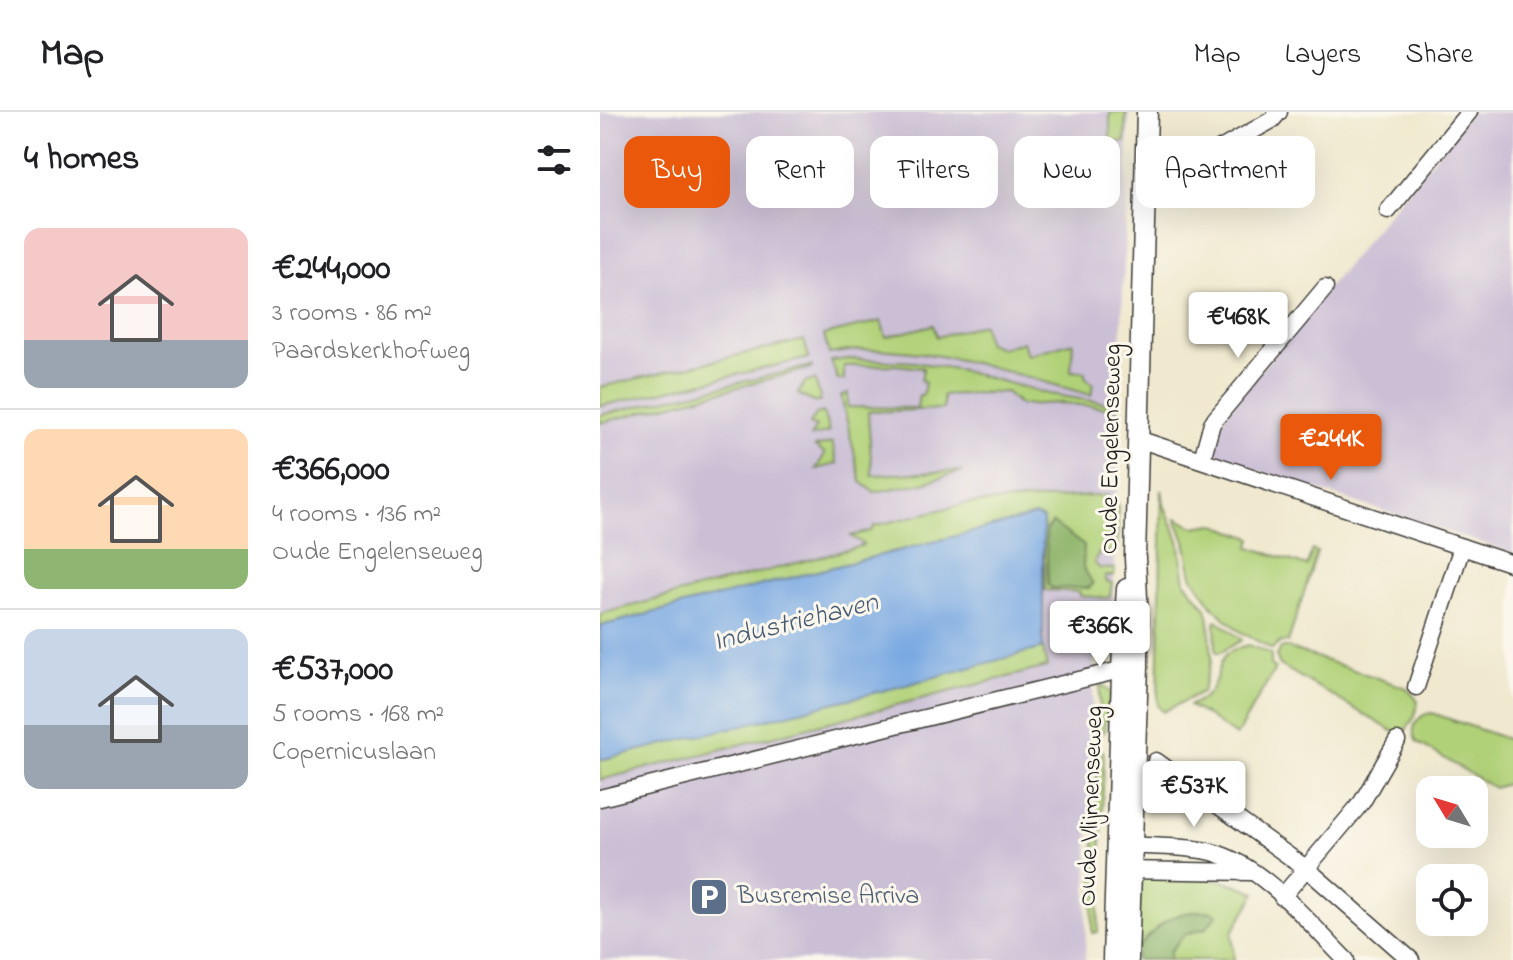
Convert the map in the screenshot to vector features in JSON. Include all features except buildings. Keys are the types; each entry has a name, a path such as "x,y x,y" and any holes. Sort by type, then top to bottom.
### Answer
{"street":[{"name":"Oude Engelenseweg","path":"1146,136 1147,112"},
{"path":"1244,136 1272,120 1279,112"},
{"path":"1388,211 1469,112"},
{"name":"Oude Engelenseweg","path":"1130,668 1144,208"},
{"path":"1202,459 1212,423 1325,288"},
{"path":"1138,439 1513,564"},
{"path":"1416,687 1462,547"},
{"path":"600,798 1130,668"},
{"name":"Oude Vlijmenseweg","path":"1128,960 1124,845 1130,668"},
{"path":"1282,897 1362,802 1397,741"},
{"path":"1156,761 1307,869 1411,960"},
{"path":"1124,845 1213,853 1237,861 1282,897 1346,960"},
{"path":"1124,870 1251,872"},
{"name":"Oude Vlijmenseweg","path":"1113,960 1124,870"}],"shaded area":[{"path":"600,112 1129,112 1111,652 1094,659 1085,960 600,960 600,759 1035,516 600,626"},
{"path":"1471,112 1513,112 1513,553 1226,460 1212,447 1225,415"}],"green space":[{"path":"1110,112 1126,112 1125,142 1120,142 1120,136 1110,136"},
{"path":"881,321 886,337 933,325 937,337 983,324 987,343 1001,348 1023,342 1027,355 1073,342 1071,371 1085,372 1085,377 1093,384 1091,395 995,368 927,354 861,350 829,354 824,335"},
{"path":"804,340 809,358 600,406 600,387"},
{"path":"831,361 914,362 955,369 1049,394 1117,405 1117,409 1061,403 1020,405 1006,392 943,395 943,409 868,412 872,475 963,471 923,483 874,492 861,482 841,396 848,393 848,407 917,408 925,382 921,381 923,368 844,366 844,380 838,380"},
{"path":"812,368 600,423 600,415"},
{"path":"815,380 821,401 815,403 798,394 804,383"},
{"path":"823,412 829,432 810,437 816,427 810,424 816,414"},
{"path":"832,443 837,464 816,469 825,454 815,447"},
{"path":"1162,490 1164,505 1179,540 1185,582 1206,608 1212,660 1202,692 1163,712 1158,706"},
{"path":"1108,495 1108,499 1115,499 1118,504 1117,552 1100,552 1094,562 1099,568 1115,569 1114,576 1106,576 1106,581 1112,583 1107,598 1080,596 1080,592 1045,590 1043,519 1035,516 600,626 600,614 862,546 851,536 871,531 874,526 964,504"},
{"path":"1176,518 1194,527 1213,524 1252,538 1250,547 1307,566 1312,550 1317,552 1288,642 1281,642 1272,649 1239,631 1213,607 1192,576 1185,541"},
{"path":"1053,523 1084,546 1083,567 1093,584 1089,588 1051,588 1048,584 1046,529"},
{"path":"1217,620 1242,640 1219,653 1216,651"},
{"path":"1249,645 1271,654 1271,665 1275,669 1236,736 1189,706 1210,691 1224,657 1237,648"},
{"path":"1043,648 1047,667 600,780 600,760"},
{"path":"1281,648 1289,648 1407,688 1418,701 1415,716 1406,730 1394,732 1280,665 1276,656"},
{"path":"1100,684 1111,692 1104,733 1099,731"},
{"path":"1432,713 1513,741 1513,782 1494,788 1488,784 1488,776 1474,776 1417,742 1414,727"},
{"path":"1098,749 1103,751 1104,757 1098,932 1092,933"},
{"path":"1141,877 1185,877 1229,882 1256,893 1232,933 1234,960 1169,960 1170,951 1185,934 1206,928 1216,915 1214,912 1178,915 1136,949"},
{"path":"1203,911 1217,915 1206,928 1185,934 1170,951 1169,960 1135,960 1136,949 1165,922 1181,914"}],"water":[{"name":"Industriehaven","path":"1035,516 1043,519 1043,648 600,760 600,626"}],"place":[{"name":"Busremise Arriva","path":"709,897"}]}
